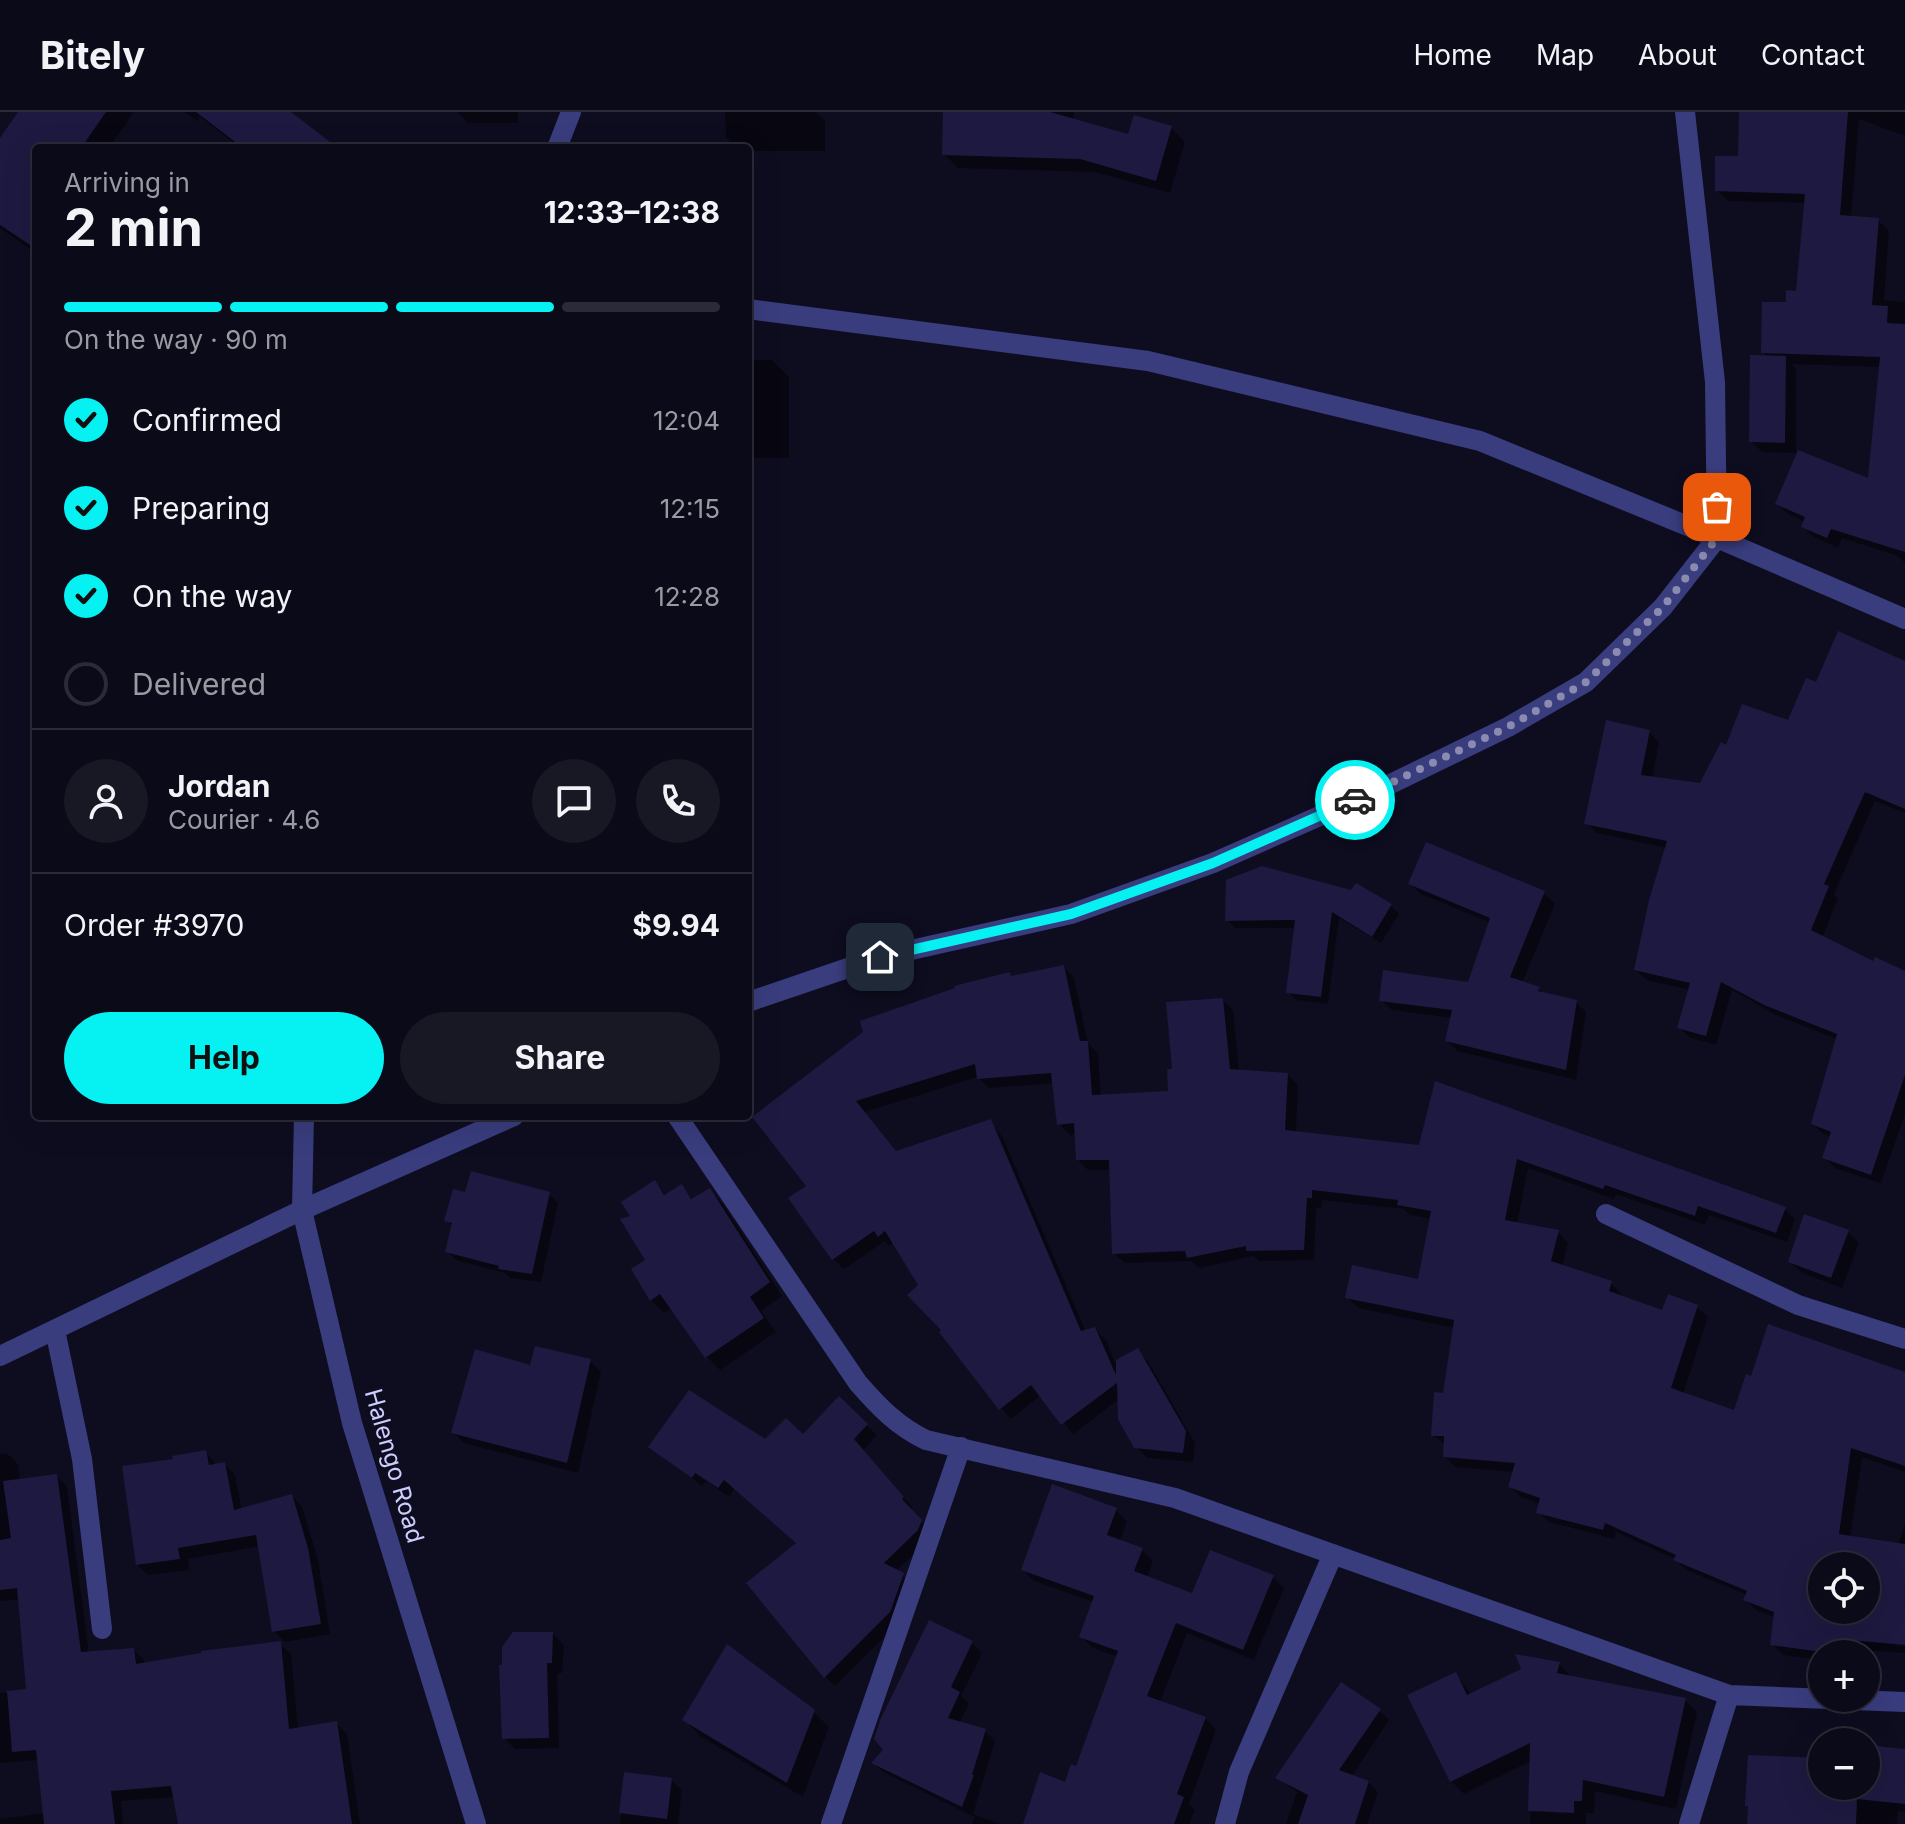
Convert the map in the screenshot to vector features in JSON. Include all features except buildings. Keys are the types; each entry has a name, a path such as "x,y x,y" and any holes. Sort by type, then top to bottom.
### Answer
{"street":[{"path":"559,144 571,112"},
{"path":"752,1001 880,957 1071,914 1213,863 1414,773 1508,727 1586,682 1663,607 1717,538 1715,382 1685,112"},
{"path":"752,310 1148,361 1480,441 1905,619"},
{"name":"Halengo Road","path":"304,1120 302,1210 352,1423 476,1824"},
{"path":"0,1356 302,1210 505,1120"},
{"path":"680,1120 858,1383 888,1417 926,1440 1175,1498 1729,1695 1905,1702"},
{"path":"1606,1214 1798,1305 1905,1339"},
{"path":"55,1330 82,1459 102,1629"},
{"path":"831,1824 961,1447"},
{"path":"1225,1824 1239,1772 1333,1554"},
{"path":"1689,1824 1729,1695"}],"way so far":[{"path":"1355,800 1508,727 1586,682 1663,607 1717,538 1717,507"}],"route":[{"path":"880,957 1071,914 1213,863 1355,800"}]}
